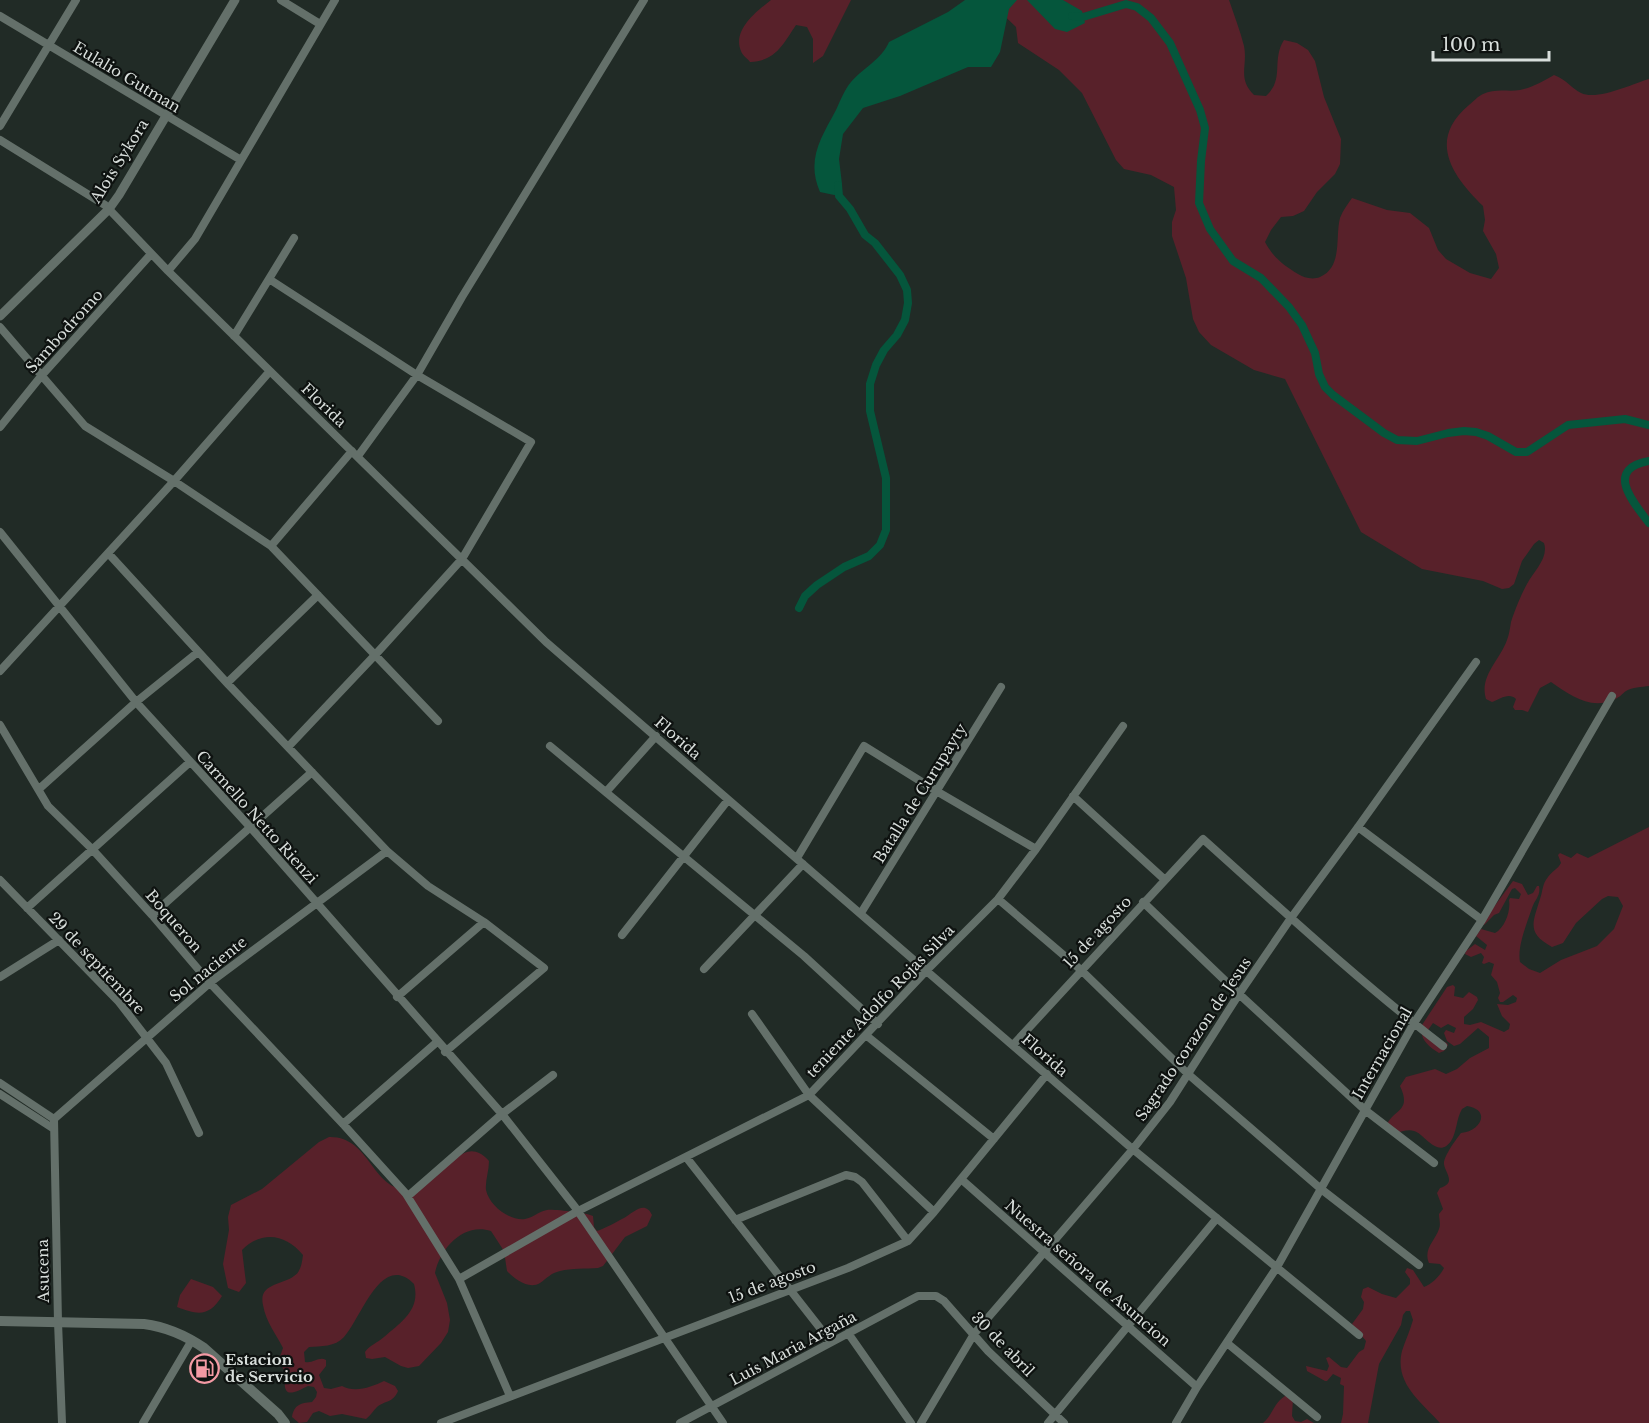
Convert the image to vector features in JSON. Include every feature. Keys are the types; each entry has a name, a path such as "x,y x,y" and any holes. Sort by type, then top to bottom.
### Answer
{"main road":[{"path":"0,1322 157,1325 175,1331 192,1340 278,1414 285,1423"}],"street":[{"path":"0,126 76,0"},
{"name":"Alois Sykora","path":"0,316 109,209 235,0"},
{"path":"281,0 320,24"},
{"path":"168,271 195,239 335,0"},
{"path":"271,546 355,454 417,375 468,287 644,0"},
{"name":"Eulalio Gutman","path":"0,16 241,160"},
{"name":"Florida","path":"0,140 109,209 168,271 546,642 1133,1149 1359,1335"},
{"path":"234,336 294,238"},
{"name":"Sambodromo","path":"0,427 42,375 151,254"},
{"path":"269,279 417,375 531,442 462,559 288,747"},
{"path":"0,327 85,426 174,481 271,546 438,721"},
{"path":"0,671 174,481 270,371"},
{"name":"Carmello Netto Rienzi","path":"0,532 136,702 251,828 436,1042 502,1114 578,1212 723,1423"},
{"path":"108,554 387,851 428,886 484,922 544,968 445,1052"},
{"path":"227,683 318,595"},
{"path":"39,789 136,702 198,652"},
{"name":"Sagrado corazon de Jesus","path":"921,1423 974,1334 1133,1149 1170,1102 1291,918 1359,827 1476,662"},
{"name":"Batalla de Curupayty","path":"861,914 1002,687"},
{"name":"Internacional","path":"1179,1422 1197,1387 1276,1267 1414,1023 1482,921 1612,696"},
{"name":"Boqueron","path":"0,725 48,806 92,849 210,983 406,1194 459,1279 510,1396"},
{"name":"teniente Adolfo Rojas Silva","path":"459,1279 578,1212 809,1095 927,970 998,899 1124,726"},
{"path":"606,792 656,736"},
{"path":"550,746 804,956 878,1024"},
{"path":"704,969 800,861 864,746 1036,849"},
{"path":"27,908 190,762"},
{"path":"152,915 312,772"},
{"path":"1073,796 1164,879"},
{"path":"622,936 728,800"},
{"path":"1359,827 1482,921"},
{"name":"15 de agosto","path":"1012,1045 1203,839 1291,918"},
{"name":"Sol naciente","path":"54,1119 210,983 387,851"},
{"name":"29 de septiembre","path":"0,880 119,1002 166,1064 199,1133"},
{"path":"998,899 1081,970 1188,1074 1320,1189 1419,1265"},
{"path":"1143,902 1365,1110 1434,1163"},
{"path":"1291,918 1443,1046"},
{"path":"397,997 484,922"},
{"path":"0,977 58,940"},
{"path":"752,1014 809,1095 934,1212"},
{"path":"867,1036 994,1139"},
{"path":"343,1124 436,1042"},
{"name":"15 de agosto","path":"441,1423 790,1289 908,1241 1047,1074"},
{"path":"406,1194 408,1196 502,1114 553,1075"},
{"path":"0,1083 54,1119"},
{"path":"0,1094 54,1129"},
{"name":"Asucena","path":"54,1119 62,1423"},
{"path":"686,1157 831,1342"},
{"path":"735,1220 846,1175 862,1182 908,1241"},
{"name":"Nuestra señora de Asuncion","path":"961,1179 1197,1387"},
{"path":"1048,1423 1217,1218"},
{"name":"30 de abril","path":"918,1296 936,1296 944,1301 988,1352 1064,1423"},
{"name":"Luis Maria Argaña","path":"680,1423 918,1296"},
{"path":"848,1333 911,1423"},
{"path":"143,1423 192,1340"},
{"path":"1227,1343 1317,1417"}],"shaded area":[{"path":"771,0 851,0 823,56 813,63 813,39 807,27 796,25 783,45 773,55 750,62 741,51 740,36 747,22"},
{"path":"965,0 1017,0 1009,9 1000,52 991,67 968,67 900,96 863,108 843,134 839,159 842,184 839,196 820,192 814,170 817,150 849,85 882,53 889,42 948,12"},
{"path":"988,0 1229,0 1244,46 1244,77 1254,95 1266,96 1272,90 1277,76 1278,55 1284,40 1297,43 1308,50 1315,61 1324,97 1341,139 1340,164 1335,174 1317,192 1304,211 1293,216 1281,217 1265,242 1283,264 1309,278 1320,277 1332,266 1337,251 1340,218 1352,198 1387,210 1410,213 1429,228 1438,250 1446,259 1470,273 1491,279 1499,268 1496,254 1483,231 1485,220 1483,206 1462,182 1449,157 1447,144 1449,131 1456,118 1483,94 1492,91 1524,89 1554,75 1581,93 1588,95 1605,93 1649,79 1649,686 1631,689 1615,699 1598,703 1581,700 1551,682 1540,688 1528,712 1515,710 1513,707 1516,699 1510,696 1492,702 1486,699 1485,683 1507,640 1511,622 1527,584 1543,559 1544,543 1539,540 1534,544 1522,561 1514,584 1502,589 1483,581 1422,569 1361,532 1285,379 1254,370 1211,345 1199,332 1193,319 1186,278 1172,236 1172,222 1176,210 1174,187 1151,175 1124,169 1116,160 1082,93 1059,70 1018,43 1016,27"},
{"path":"1027,0 1063,0 1082,11 1085,23 1067,32 1055,29"},
{"path":"1649,827 1649,1423 1440,1423 1411,1391 1402,1373 1402,1351 1413,1320 1410,1311 1406,1311 1401,1325 1379,1364 1368,1423 1341,1423 1344,1386 1340,1384 1341,1378 1333,1374 1325,1381 1307,1371 1306,1366 1327,1371 1329,1366 1326,1358 1329,1357 1341,1367 1347,1368 1364,1349 1366,1341 1352,1324 1363,1309 1364,1302 1361,1297 1363,1289 1368,1287 1396,1298 1410,1284 1410,1279 1405,1272 1407,1268 1413,1270 1424,1287 1440,1274 1444,1268 1440,1264 1429,1263 1427,1253 1439,1229 1439,1214 1443,1209 1437,1193 1449,1181 1444,1161 1461,1133 1473,1129 1480,1121 1481,1116 1475,1108 1467,1106 1462,1109 1451,1141 1441,1148 1431,1144 1414,1131 1395,1133 1386,1126 1403,1105 1400,1086 1406,1077 1435,1069 1446,1074 1489,1048 1489,1037 1478,1028 1460,1044 1454,1046 1447,1041 1444,1033 1446,1030 1454,1033 1456,1028 1448,1024 1441,1028 1433,1023 1428,1030 1437,1040 1448,1045 1444,1051 1439,1053 1425,1042 1421,1030 1422,1025 1447,987 1453,985 1455,987 1454,996 1463,998 1469,992 1478,1000 1473,1009 1464,1017 1464,1024 1481,1022 1504,1032 1509,1029 1510,1024 1502,1016 1497,1004 1508,1005 1516,1002 1517,998 1513,995 1500,1002 1497,982 1491,975 1494,964 1482,963 1484,957 1481,953 1471,957 1465,954 1475,944 1485,950 1487,945 1476,936 1481,929 1495,933 1499,931 1509,909 1510,898 1519,899 1521,894 1515,888 1512,889 1499,913 1484,925 1482,923 1513,881 1522,884 1528,895 1539,886 1538,895 1521,942 1520,962 1540,973 1561,960 1597,946 1614,929 1623,906 1618,897 1608,896 1602,899 1576,923 1563,943 1552,947 1538,937 1534,926 1535,914 1545,882 1561,863 1558,855 1560,853 1571,858 1577,853 1588,858"},
{"path":"329,1137 343,1139 354,1145 387,1182 397,1188 410,1190 421,1187 431,1180 459,1155 469,1151 479,1153 489,1161 486,1190 491,1201 506,1215 519,1219 528,1218 547,1210 578,1213 593,1216 594,1227 597,1231 639,1209 646,1208 652,1215 647,1226 625,1237 603,1266 560,1271 536,1285 522,1283 507,1271 504,1251 491,1231 471,1230 462,1234 442,1255 435,1273 447,1303 450,1320 448,1332 441,1343 419,1366 408,1368 385,1357 366,1358 365,1352 397,1326 412,1308 415,1301 414,1284 402,1276 392,1276 373,1291 344,1337 336,1343 309,1347 304,1352 305,1362 326,1360 326,1366 319,1375 324,1388 342,1386 358,1389 384,1381 395,1386 398,1391 394,1398 377,1407 366,1419 342,1414 330,1416 319,1411 313,1413 307,1422 299,1423 292,1417 294,1410 301,1404 312,1402 317,1392 314,1387 308,1386 292,1392 286,1390 286,1373 279,1362 283,1348 266,1317 262,1298 264,1292 272,1286 289,1279 298,1272 303,1255 282,1239 266,1237 258,1239 242,1250 246,1283 239,1292 228,1288 223,1264 231,1205 262,1189 319,1142"},
{"path":"191,1279 213,1287 222,1296 208,1311 197,1313 177,1307 180,1295"},
{"path":"1288,1395 1293,1398 1292,1416 1295,1421 1301,1422 1307,1419 1314,1423 1263,1423 1280,1400"}],"waterway":[{"path":"1072,16 1083,17 1126,4 1137,7 1151,18 1170,43 1200,110 1205,128 1199,203 1210,229 1233,261 1261,278 1289,307 1302,325 1315,353 1319,374 1325,387 1384,433 1397,440 1417,441 1448,433 1476,432 1516,452 1527,452 1568,425 1625,419 1649,425"},
{"path":"799,608 805,596 817,585 844,567 869,556 880,545 886,530 886,478 870,411 870,384 884,350 897,335 905,320 908,303 907,290 900,275 875,243 865,235 850,209 839,196 838,185"},
{"path":"1649,461 1635,465 1628,471 1625,479 1630,496 1649,523"}],"place":[{"name":"Estacion de Servicio","path":"204,1368"}]}
